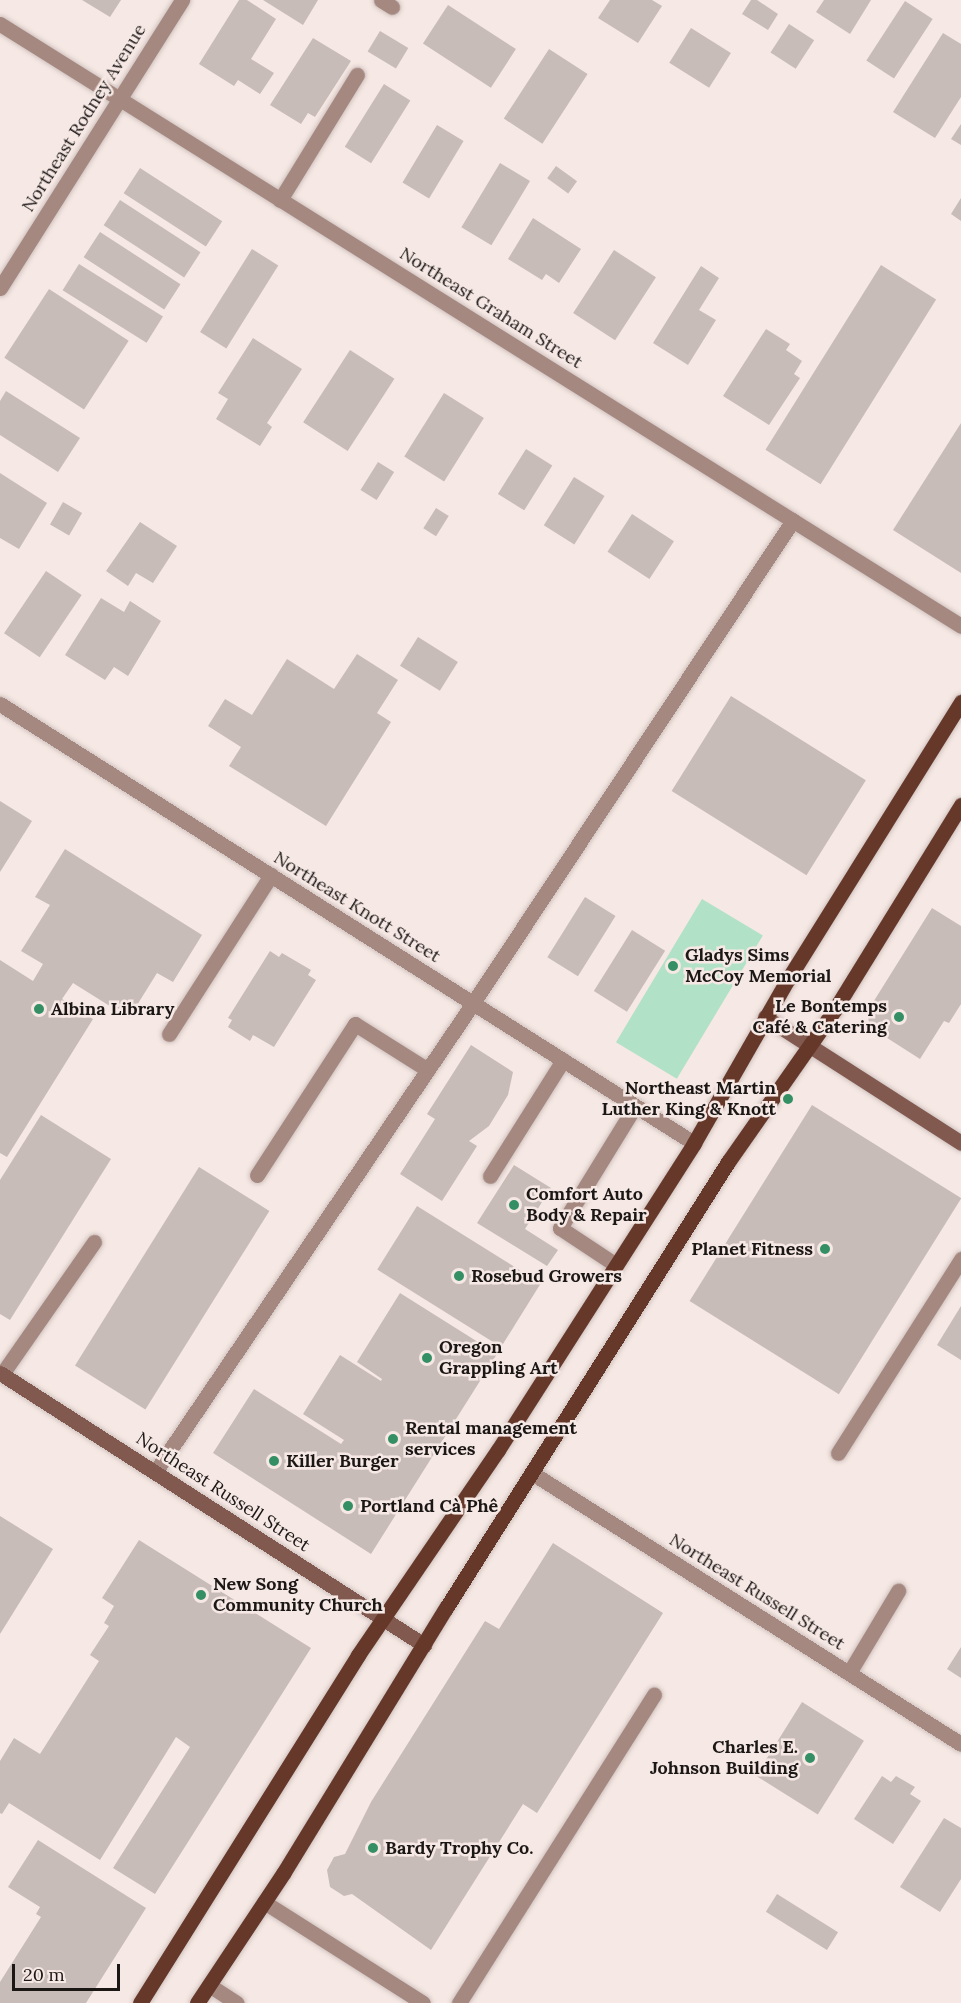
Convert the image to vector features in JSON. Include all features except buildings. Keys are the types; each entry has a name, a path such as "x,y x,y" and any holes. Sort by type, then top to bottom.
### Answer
{"main road":[{"path":"140,2003 194,1913 383,1619 498,1450 694,1143 765,1017 961,702"},
{"path":"197,2003 264,1902 728,1162 808,1044 835,1009 961,805"}],"street":[{"name":"Northeast Rodney Avenue","path":"0,288 182,0"},
{"name":"Northeast Graham Street","path":"0,24 961,626"},
{"path":"280,200 357,75"},
{"path":"156,1472 473,1003 793,520"},
{"name":"Northeast Knott Street","path":"0,704 694,1143"},
{"path":"169,1034 271,875"},
{"path":"765,1017 961,1143"},
{"path":"257,1175 355,1024 428,1070"},
{"path":"490,1176 563,1060"},
{"path":"616,1264 560,1228 635,1106"},
{"path":"1,1373 94,1242"},
{"path":"838,1453 961,1259"},
{"name":"Northeast Russell Street","path":"1,1373 424,1645"},
{"name":"Northeast Russell Street","path":"532,1473 961,1744"},
{"path":"849,1673 898,1591"},
{"path":"459,2003 654,1695"},
{"path":"264,1902 415,2001"},
{"path":"209,1985 237,2003"}],"green space":[{"path":"702,899 763,936 677,1079 616,1042"}],"place":[{"name":"Gladys Sims McCoy Memorial","path":"673,966"},
{"name":"Albina Library","path":"39,1009"},
{"name":"Le Bontemps Café & Catering","path":"899,1017"},
{"name":"Northeast Martin Luther King & Knott","path":"788,1099"},
{"name":"Comfort Auto Body & Repair","path":"514,1205"},
{"name":"Planet Fitness","path":"825,1249"},
{"name":"Rosebud Growers","path":"459,1276"},
{"name":"Oregon Grappling Art","path":"427,1358"},
{"name":"Rental management services","path":"393,1439"},
{"name":"Killer Burger","path":"274,1461"},
{"name":"Portland Cà Phê","path":"348,1506"},
{"name":"New Song Community Church","path":"201,1595"},
{"name":"Charles E. Johnson Building","path":"810,1758"},
{"name":"Bardy Trophy Co.","path":"373,1848"}]}
